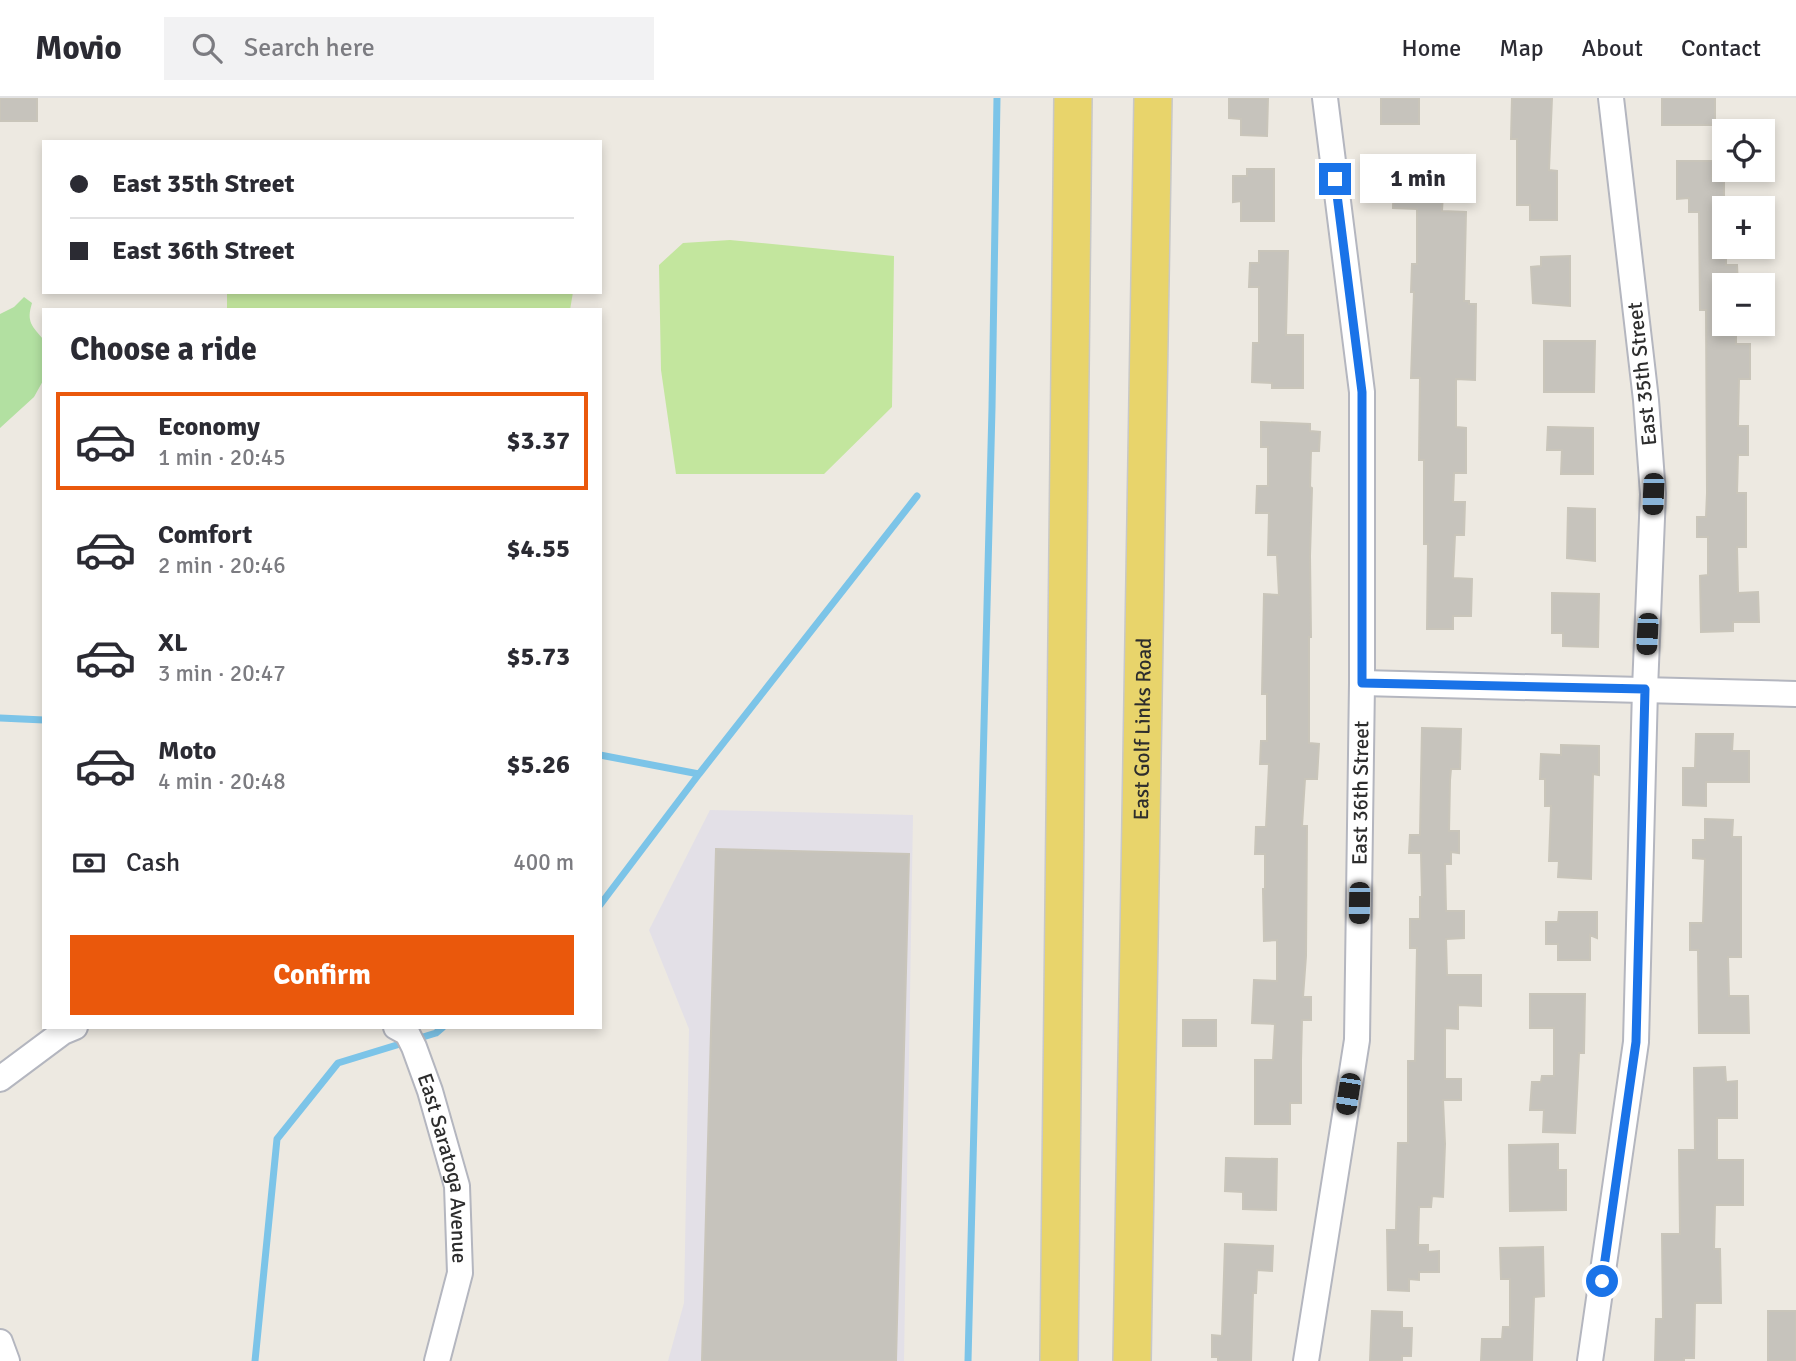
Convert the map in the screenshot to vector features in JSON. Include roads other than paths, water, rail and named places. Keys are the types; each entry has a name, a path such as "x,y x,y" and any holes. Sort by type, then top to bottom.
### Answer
{"main road":[{"path":"1059,1361 1073,98"},
{"name":"East Golf Links Road","path":"1132,1361 1153,98"}],"street":[{"name":"East 36th Street","path":"1306,1361 1357,1040 1362,683 1362,392 1325,98"},
{"name":"East 35th Street","path":"1590,1361 1636,1042 1653,494 1646,400 1611,98"},
{"path":"1362,683 1796,694"},
{"path":"0,1079 71,1029"},
{"name":"East Saratoga Avenue","path":"400,1029 407,1033 414,1047 430,1091 457,1186 460,1273 437,1361"},
{"path":"0,1342 7,1361"}],"waterway":[{"path":"968,1361 992,408 997,98"},
{"path":"602,755 699,774 917,496"},
{"path":"0,718 42,720"},
{"path":"602,902 699,774"},
{"path":"255,1361 277,1139 338,1063 436,1033 441,1029"}]}
